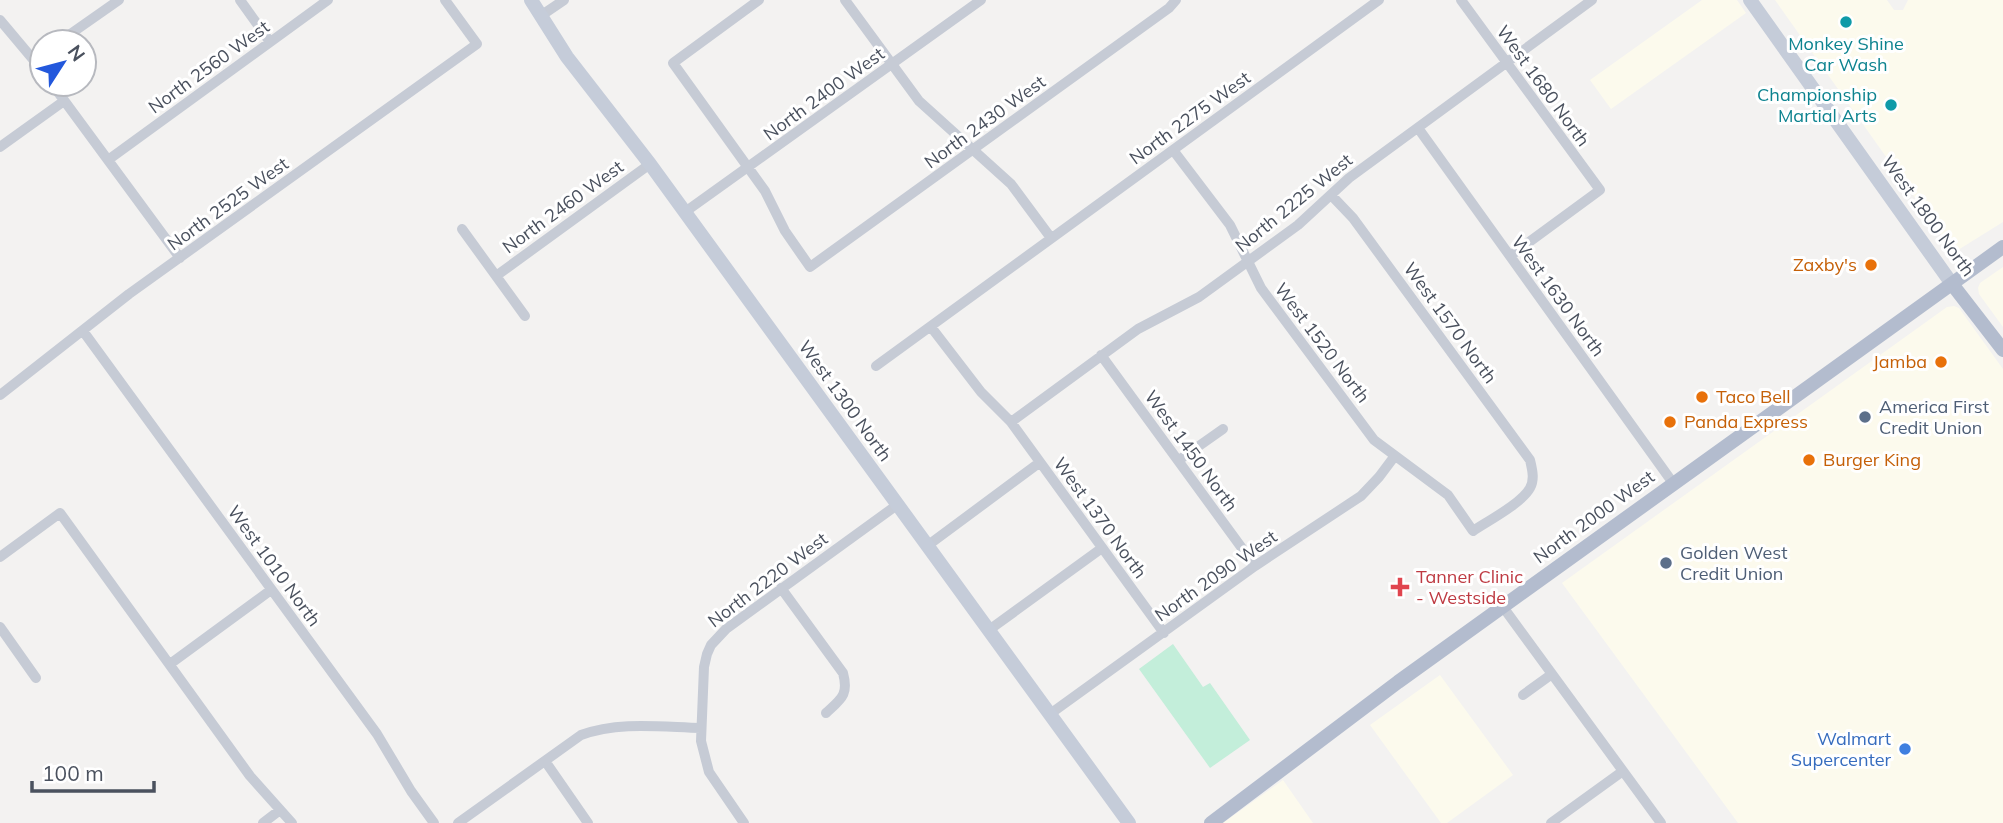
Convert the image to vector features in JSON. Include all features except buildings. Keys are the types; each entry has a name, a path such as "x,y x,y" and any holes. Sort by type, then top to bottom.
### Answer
{"main road":[{"name":"North 2000 West","path":"1211,823 1398,682 2003,247"},
{"name":"West 1800 North","path":"1952,284 2003,350"}],"street":[{"path":"79,28 119,0"},
{"path":"240,0 270,42"},
{"name":"North 2560 West","path":"108,160 328,0"},
{"name":"North 2525 West","path":"0,395 128,293 477,44 445,0"},
{"name":"West 1300 North","path":"531,0 567,57 650,164 1129,823"},
{"path":"542,15 564,0"},
{"path":"748,167 673,62 759,0"},
{"path":"845,0 919,101 1011,184 1051,239"},
{"name":"North 2400 West","path":"685,212 981,0"},
{"name":"North 2430 West","path":"748,167 765,191 785,231 810,267 1176,0"},
{"name":"North 2275 West","path":"876,366 1379,0"},
{"name":"West 1680 North","path":"1461,0 1600,190 1510,256"},
{"name":"North 2225 West","path":"1011,422 1138,329 1199,297 1298,225 1349,178 1592,0"},
{"name":"West 1800 North","path":"1750,0 1952,284"},
{"path":"0,20 28,47"},
{"path":"62,98 180,258"},
{"path":"0,147 64,101"},
{"name":"West 1630 North","path":"1418,128 1673,483"},
{"name":"West 1520 North","path":"1173,150 1230,225 1261,288 1374,440 1448,495 1473,531"},
{"name":"North 2460 West","path":"496,276 650,164"},
{"name":"West 1570 North","path":"1332,196 1353,218 1531,460 1533,475 1530,488 1519,499 1473,531"},
{"path":"462,229 525,316"},
{"name":"West 1370 North","path":"931,327 981,392 1011,422 1164,633"},
{"name":"West 1010 North","path":"83,331 377,734 411,791 435,823"},
{"name":"West 1450 North","path":"1101,355 1255,566"},
{"path":"1179,460 1223,429"},
{"name":"North 2090 West","path":"1050,714 1255,566 1361,496 1394,457"},
{"path":"927,546 1039,463"},
{"name":"North 2220 West","path":"744,823 709,772 701,741 704,667 711,645 726,629 897,505"},
{"path":"0,557 60,513 250,776 292,823"},
{"path":"989,630 1102,548"},
{"path":"781,588 843,673 846,687 843,697 826,713"},
{"path":"170,664 271,590"},
{"path":"1503,607 1661,823"},
{"path":"0,627 36,678"},
{"path":"1523,695 1552,674"},
{"path":"458,823 581,735 598,728 701,728"},
{"path":"545,761 588,823"},
{"path":"1552,823 1623,771"},
{"path":"263,823 280,810"}],"shaded area":[{"path":"1702,0 1737,0 1746,13 1611,109 1590,80"},
{"path":"1775,0 1887,0 1894,10 1903,10 1908,0 2003,0 2003,222 1958,250 1952,250"},
{"path":"2003,267 2003,327 1979,294 1978,288 1980,283"},
{"path":"1947,307 1959,308 2003,369 2003,823 1738,823 1562,583"},
{"path":"1440,675 1513,775 1447,823 1441,823 1370,725"},
{"path":"1283,780 1313,823 1223,823"}],"green space":[{"path":"1173,644 1203,687 1210,683 1250,740 1210,768 1139,669"}],"place":[{"name":"Monkey Shine Car Wash","path":"1846,22"},
{"name":"Championship Martial Arts","path":"1891,105"},
{"name":"Zaxby's","path":"1871,265"},
{"name":"Jamba","path":"1941,362"},
{"name":"Taco Bell","path":"1702,397"},
{"name":"America First Credit Union","path":"1865,417"},
{"name":"Panda Express","path":"1670,422"},
{"name":"Burger King","path":"1809,460"},
{"name":"Golden West Credit Union","path":"1666,563"},
{"name":"Tanner Clinic - Westside","path":"1400,587"},
{"name":"Walmart Supercenter","path":"1905,749"}]}
